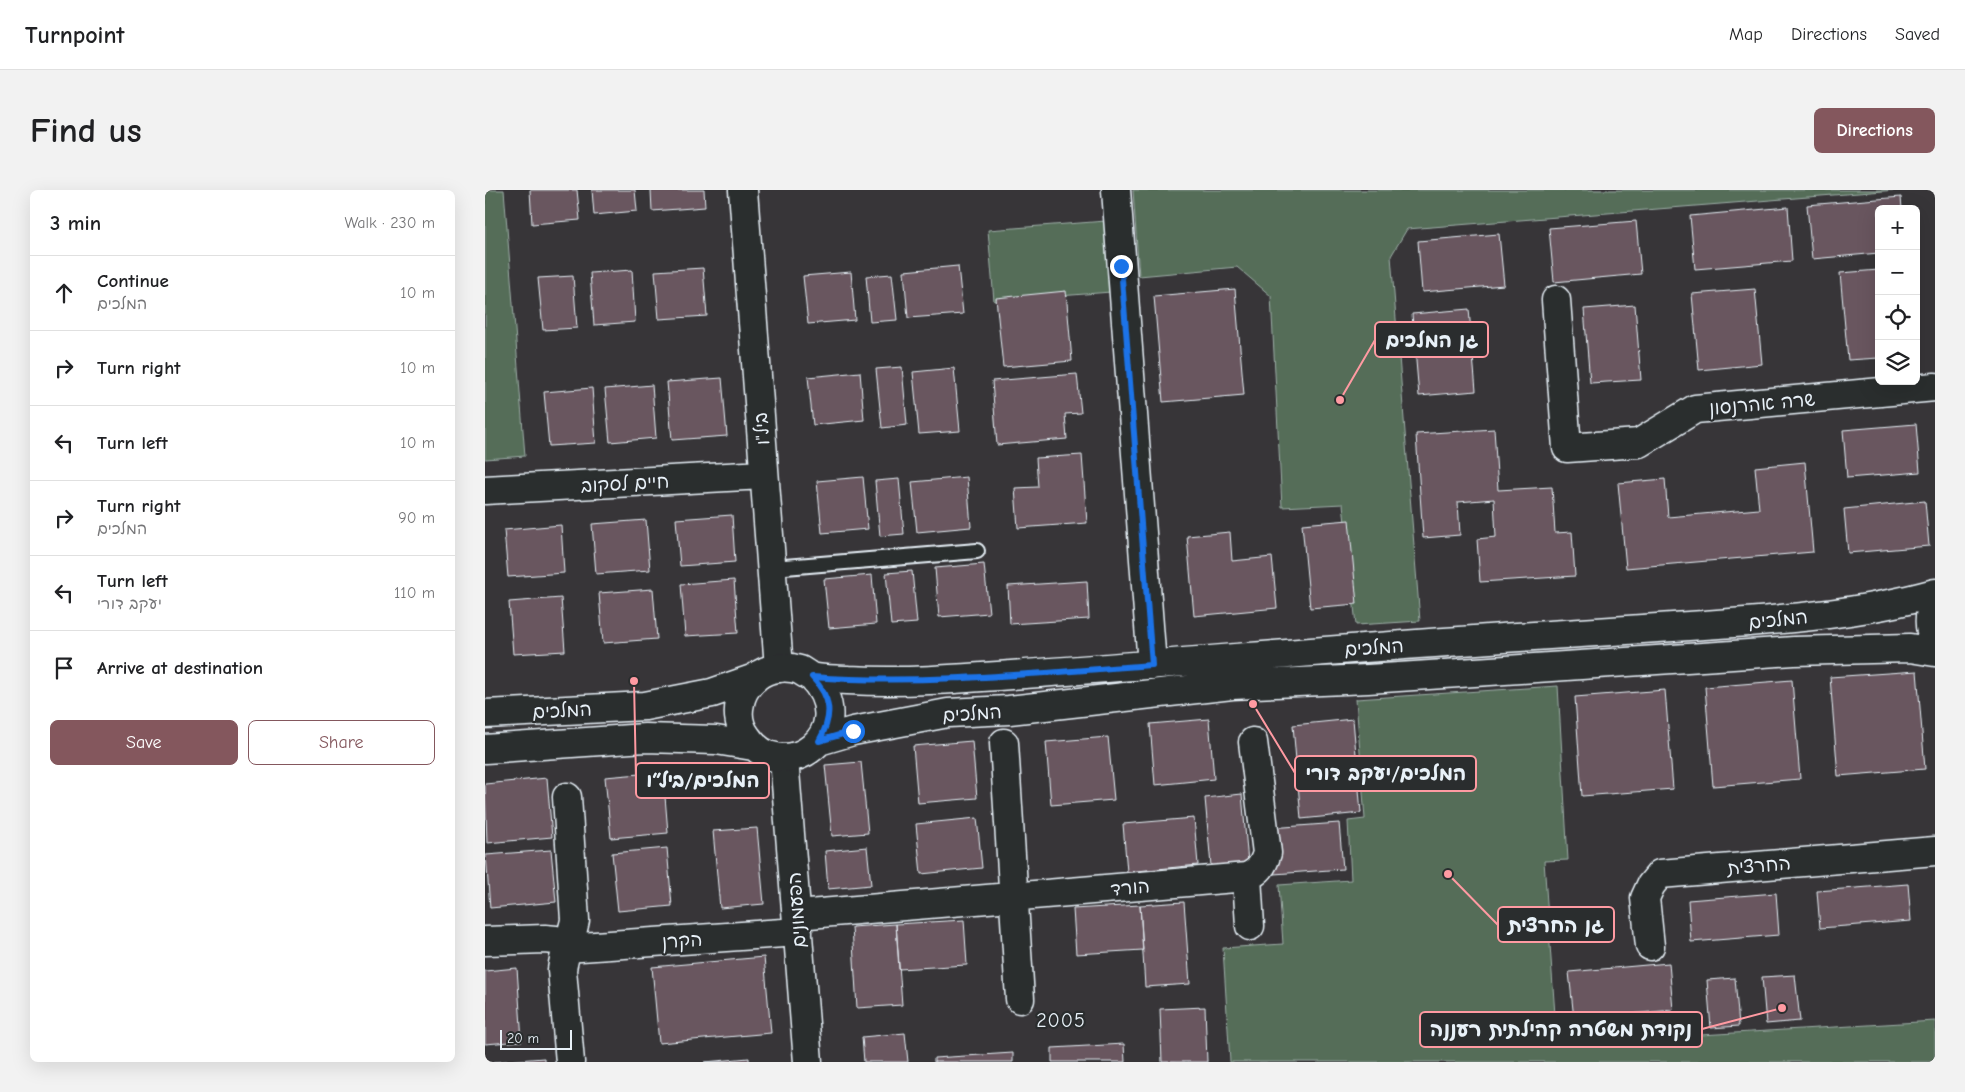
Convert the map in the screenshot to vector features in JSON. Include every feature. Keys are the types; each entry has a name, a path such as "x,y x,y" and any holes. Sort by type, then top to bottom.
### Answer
{"street":[{"name":"ביל\"ו","path":"743,190 764,475 773,568 767,673"},
{"path":"1116,190 1152,665"},
{"name":"שרה אהרנסון","path":"1556,300 1567,448 1639,443 1695,409 1935,387"},
{"name":"חיים לסקוב","path":"485,490 764,475"},
{"name":"המלכים","path":"812,677 853,680 946,680 1365,647 1775,620 1909,600 1935,593"},
{"path":"1935,599 1930,610 1929,622 1930,633 1935,644"},
{"name":"המלכים","path":"819,741 853,731 948,713 1009,710 1231,685 1368,679 1794,651 1910,648 1935,652"},
{"path":"799,670 812,677 822,688 828,702 829,718 819,741 809,750 797,756 784,758 762,752 753,746 744,733 739,719 740,704 745,689 767,673 799,670"},
{"name":"המלכים","path":"485,714 645,706 712,693 767,673"},
{"name":"המלכים","path":"485,749 645,738 716,740 753,746"},
{"path":"1250,926 1247,878 1258,872 1264,864 1267,854 1253,742"},
{"path":"1004,743 1020,999"},
{"name":"הפעמונים","path":"784,758 808,1062"},
{"path":"567,797 575,912 572,934 566,948 562,970 570,1062"},
{"name":"החרצית","path":"1650,946 1645,898 1651,885 1660,874 1935,851"},
{"name":"הורד","path":"797,924 1014,897 1247,878"},
{"name":"הקרן","path":"485,941 545,939 556,940 566,948 797,924"}],"lane":[{"path":"773,568 977,551"}],"green space":[{"path":"485,190 504,190 525,456 485,459"},
{"path":"1133,190 1896,190 1407,229 1391,256 1420,621 1356,625 1343,504 1282,507 1271,296 1237,267 1139,276"},
{"path":"1106,221 1111,292 994,301 988,230"},
{"path":"1558,686 1568,860 1544,861 1555,1015 1584,1042 1935,1021 1935,1062 1230,1062 1223,948 1283,944 1279,885 1351,880 1348,821 1365,819 1356,699"}],"building":[{"path":"530,190 577,190 580,220 532,224"},
{"path":"592,190 635,190 637,211 594,215"},
{"path":"651,190 704,190 705,207 652,211"},
{"path":"1901,197 1902,205 1875,205 1875,253 1812,259 1807,205"},
{"path":"1788,207 1792,261 1695,269 1690,216"},
{"path":"1636,221 1641,274 1554,282 1549,228"},
{"path":"1499,234 1504,285 1422,292 1418,241"},
{"path":"958,266 963,314 908,318 904,271"},
{"path":"703,268 707,316 659,319 655,271"},
{"path":"632,270 635,322 594,325 590,273"},
{"path":"1875,270 1875,358 1848,360 1840,273"},
{"path":"851,272 855,320 808,324 803,276"},
{"path":"892,274 897,320 870,322 866,276"},
{"path":"573,276 577,328 543,330 538,278"},
{"path":"1235,289 1244,395 1163,402 1154,296"},
{"path":"1755,289 1762,364 1699,370 1692,294"},
{"path":"1066,291 1072,361 1003,367 996,298"},
{"path":"1635,305 1641,380 1590,383 1584,309"},
{"path":"1469,309 1476,391 1419,396 1412,314"},
{"path":"902,367 907,425 882,428 876,369"},
{"path":"954,368 960,431 919,434 913,372"},
{"path":"860,372 864,420 813,425 808,377"},
{"path":"1077,374 1081,413 1065,414 1067,439 997,445 992,381"},
{"path":"722,378 727,436 672,440 667,382"},
{"path":"652,385 656,438 610,442 605,389"},
{"path":"592,388 596,443 549,446 544,392"},
{"path":"1916,424 1920,472 1847,478 1843,430"},
{"path":"1494,429 1498,490 1552,487 1555,533 1572,532 1575,576 1480,582 1477,539 1496,537 1494,499 1458,502 1460,535 1423,538 1416,434"},
{"path":"1082,455 1087,523 1018,528 1015,488 1038,487 1036,458"},
{"path":"1805,462 1813,552 1626,568 1618,483 1665,479 1668,517 1759,509 1755,467"},
{"path":"863,477 868,529 822,533 817,481"},
{"path":"967,477 971,527 917,532 912,482"},
{"path":"899,479 904,534 880,536 875,481"},
{"path":"1925,501 1929,546 1848,553 1844,509"},
{"path":"732,515 735,562 680,566 676,519"},
{"path":"646,520 650,570 596,574 592,524"},
{"path":"1349,520 1357,604 1310,608 1302,524"},
{"path":"561,525 564,573 508,577 504,530"},
{"path":"1230,532 1232,561 1272,557 1277,608 1194,616 1187,536"},
{"path":"984,564 989,613 939,617 935,568"},
{"path":"912,571 917,623 891,625 886,573"},
{"path":"872,575 876,624 829,628 824,579"},
{"path":"734,580 738,633 685,636 681,584"},
{"path":"1087,581 1089,619 1010,624 1008,586"},
{"path":"653,589 657,639 603,643 599,593"},
{"path":"561,598 565,651 513,654 509,602"},
{"path":"1917,671 1925,769 1838,776 1830,677"},
{"path":"1792,680 1800,779 1713,786 1705,687"},
{"path":"1665,690 1673,789 1582,796 1575,697"},
{"path":"1209,719 1214,779 1155,785 1150,724"},
{"path":"1353,719 1361,813 1301,819 1293,725"},
{"path":"1108,737 1114,800 1051,805 1046,742"},
{"path":"972,741 977,798 918,803 913,746"},
{"path":"861,762 868,833 832,836 825,765"},
{"path":"663,772 668,833 611,838 605,777"},
{"path":"547,778 552,837 487,843 485,784"},
{"path":"1242,794 1248,863 1211,866 1205,798"},
{"path":"977,818 982,868 921,874 916,824"},
{"path":"1194,818 1198,865 1127,872 1123,824"},
{"path":"1339,823 1343,869 1274,874 1271,828"},
{"path":"757,828 764,904 720,908 713,831"},
{"path":"867,847 871,885 828,889 825,851"},
{"path":"667,848 672,906 618,911 612,853"},
{"path":"551,850 556,902 490,908 486,855"},
{"path":"1908,884 1911,921 1820,928 1817,891"},
{"path":"1776,893 1779,935 1691,942 1688,900"},
{"path":"1184,902 1190,984 1145,987 1140,905"},
{"path":"1140,905 1143,950 1076,954 1073,909"},
{"path":"964,920 967,965 899,969 896,924"},
{"path":"896,924 902,1005 857,1008 852,927"},
{"path":"764,957 771,1033 659,1043 652,967"},
{"path":"1669,963 1673,1010 1574,1019 1569,972"},
{"path":"517,968 522,1041 485,1044 485,971"},
{"path":"1795,975 1800,1021 1766,1024 1762,977"},
{"path":"1735,978 1739,1026 1711,1028 1707,980"},
{"path":"1205,1007 1207,1062 1162,1062 1160,1009"},
{"path":"905,1033 908,1062 864,1062 862,1037"},
{"path":"1124,1044 1125,1062 1052,1062 1052,1048"},
{"path":"1013,1053 1013,1062 934,1062 934,1058"},
{"path":"544,1058 544,1062 493,1062"},
{"path":"749,1058 749,1062 705,1062"}],"place":[{"name":"גן המלכים","path":"1340,400"},
{"name":"המלכים/ביל״ו","path":"634,681"},
{"name":"המלכים/יעקב דורי","path":"1253,704"},
{"name":"גן החרצית","path":"1448,874"},
{"name":"נקודת משטרה קהילתית רעננה","path":"1782,1008"}],"district":[{"name":"2005","path":"1061,1020"}],"route":[{"path":"853,731 819,741 829,718 828,702 822,688 812,677 853,680 946,680 1152,665 1121,266"}]}
